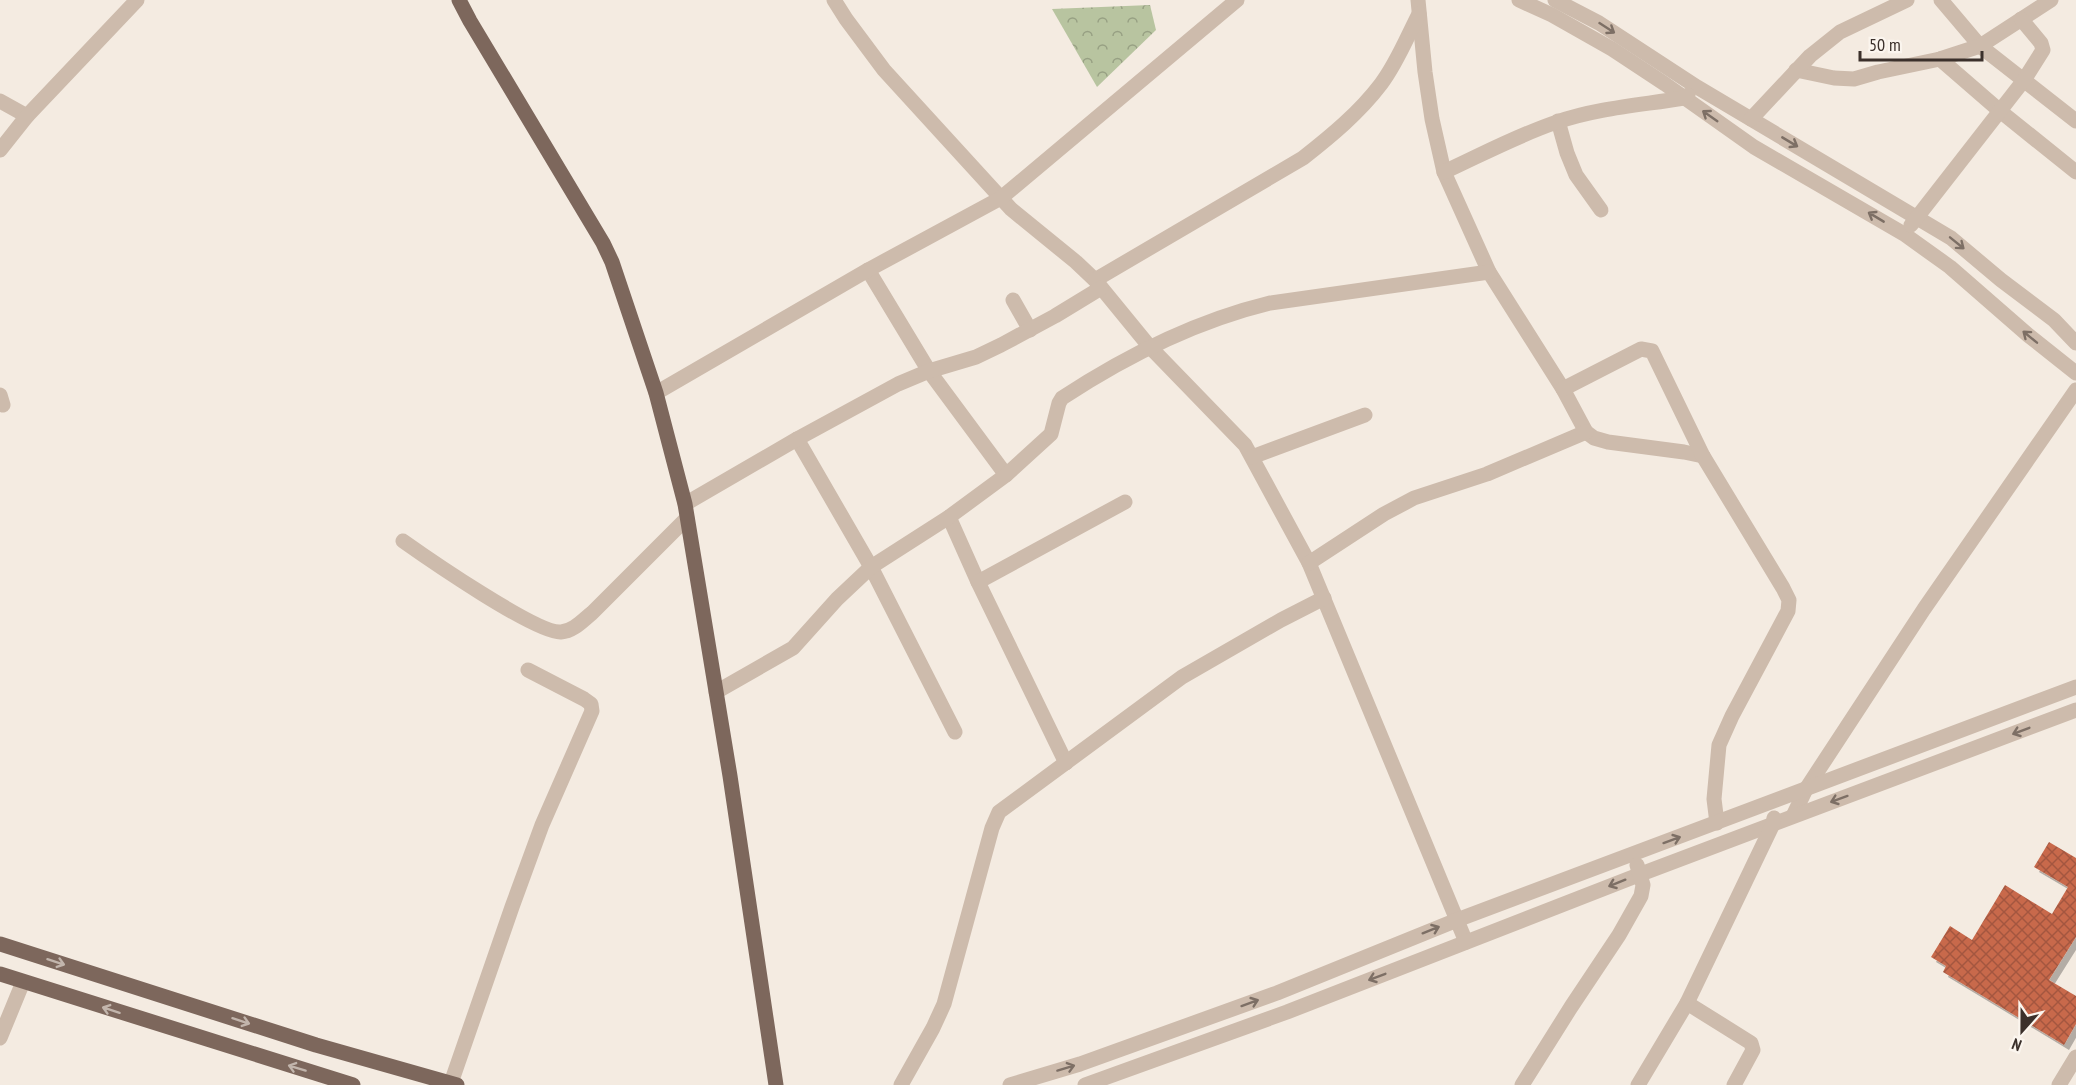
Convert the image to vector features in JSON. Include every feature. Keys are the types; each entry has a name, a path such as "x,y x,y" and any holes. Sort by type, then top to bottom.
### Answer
{"main road":[{"path":"459,0 603,243 612,262 656,393 686,511 776,1085"},
{"path":"0,944 316,1045 454,1084"},
{"path":"0,974 353,1085"}],"street":[{"path":"0,150 27,116 137,0"},
{"path":"834,0 884,70 1001,198 1076,262 1098,284 1149,346 1240,439 1252,457 1309,564 1466,942"},
{"path":"656,393 868,270 1001,198 1237,0"},
{"path":"1519,0 1552,15 1612,49 1754,147 1904,234 1950,267 2028,335 2076,373"},
{"path":"1555,0 1599,23 1697,87 1951,238 2054,320 2076,343"},
{"path":"1751,119 1810,56 1840,32 1907,0"},
{"path":"1941,0 1980,46 2076,121"},
{"path":"1796,70 1834,78 1854,79 1940,59 1980,46 2051,0"},
{"path":"1419,7 1432,119 1444,172 1489,273 1563,389 1586,432 1594,438 1608,442 1703,456"},
{"path":"403,541 455,577 551,632 563,632 575,627 592,613 686,511 797,439 898,384 976,357 1030,330 1098,284 1303,158 1353,116 1382,83 1419,7"},
{"path":"1904,234 2024,81 2043,50 2041,43 2021,19"},
{"path":"1940,59 2076,172"},
{"path":"1444,172 1558,121 1684,98 1697,87"},
{"path":"0,101 27,116"},
{"path":"1558,121 1572,166 1601,210"},
{"path":"868,270 929,372 1006,475"},
{"path":"716,692 793,648 837,599 871,567 949,517 1006,475 1051,434 1062,398 1149,346 1239,310 1270,303 1489,273"},
{"path":"1013,300 1030,330"},
{"path":"1563,389 1641,349 1652,351 1703,456 1784,588 1789,600 1788,611 1719,745 1714,799 1718,823"},
{"path":"1793,816 1806,789 1924,609 2076,390"},
{"path":"1252,457 1365,416"},
{"path":"1309,564 1383,514 1414,498 1487,474 1586,432"},
{"path":"797,439 871,567 955,732"},
{"path":"978,582 1125,502"},
{"path":"949,517 1066,763"},
{"path":"901,1085 944,1004 996,817 1003,807 1182,677 1324,598"},
{"path":"454,1084 512,907 542,825 592,711 591,704 584,699 528,670"},
{"path":"1010,1085 1080,1064 1277,993 1457,920 2076,687"},
{"path":"1085,1085 1287,1012 1641,873 2076,710"},
{"path":"1638,1085 1687,1003 1773,824 1776,799"},
{"path":"1522,1085 1619,935 1641,896 1643,885 1641,873 1633,854"},
{"path":"0,1038 23,982"},
{"path":"1687,1003 1751,1043 1752,1050 1734,1085"},
{"path":"2059,1085 2076,1057"}],"green space":[{"path":"1150,5 1156,30 1097,87 1052,9"}],"building":[{"path":"2049,842 2076,858 2076,937 2049,980 2076,996 2076,1024 2064,1045 1943,972 1946,966 1931,957 1950,926 1972,940 2005,885 2052,914 2068,887 2034,867"}]}
